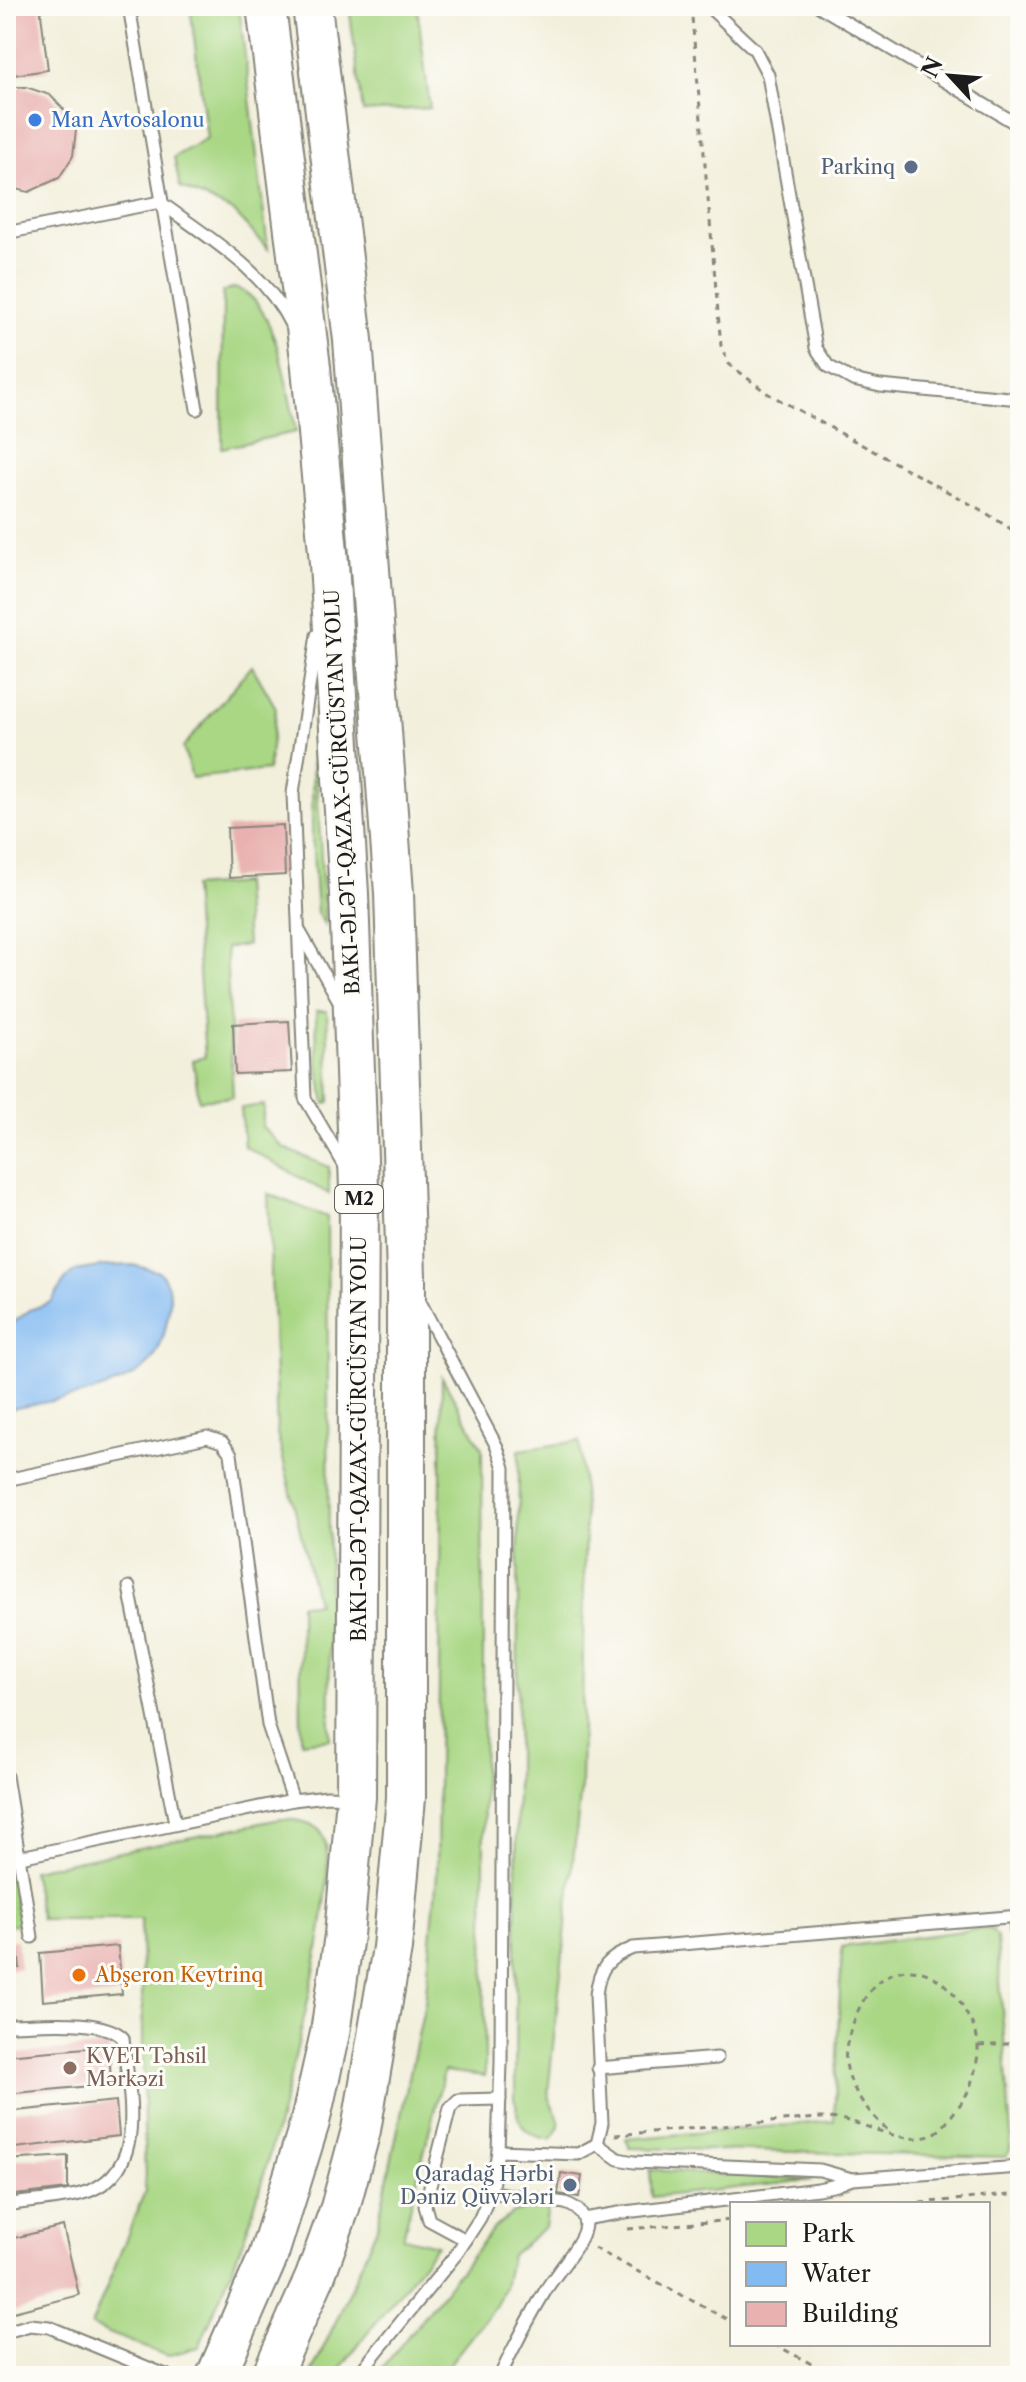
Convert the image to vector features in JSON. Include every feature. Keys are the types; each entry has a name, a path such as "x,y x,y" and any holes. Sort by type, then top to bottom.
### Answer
{"highway":[{"name":"M2","path":"216,2376 268,2257 313,2107 330,2033 345,1920 356,1797 359,1189 355,1030 329,563 311,367 266,6"},
{"name":"M2","path":"271,2376 315,2277 340,2208 361,2130 392,1948 406,1798 406,1277 394,893 353,340 312,6"}],"lane":[{"path":"129,6 197,409"},
{"path":"708,6 755,50 768,75 816,348 828,366 853,380 880,386 1020,399"},
{"path":"819,6 1020,126"},
{"path":"6,233 160,202 258,277 282,305 311,367"},
{"path":"329,563 294,777 305,1098 359,1189"},
{"path":"298,928 355,1030"},
{"path":"357,2376 466,2240 480,2218 491,2192 498,2151 504,1468 497,1447 406,1277"},
{"path":"6,1480 207,1437 222,1442 231,1454 268,1725 293,1800"},
{"path":"129,1587 175,1823"},
{"path":"6,1776 12,1859 32,1937"},
{"path":"12,1859 293,1800 356,1797"},
{"path":"498,2151 578,2154 598,2140 602,2123 597,1982 614,1956 633,1948 1018,1916 1020,2007"},
{"path":"6,2025 89,2025 117,2031 123,2038 132,2131 130,2147 117,2168 101,2185 81,2194 6,2205"},
{"path":"598,2068 717,2058"},
{"path":"466,2240 429,2220 425,2206 450,2108 458,2100 500,2099"},
{"path":"598,2140 618,2159 634,2162 820,2170 852,2179"},
{"path":"584,2219 818,2189 852,2179 1020,2167"},
{"path":"491,2192 575,2207 584,2219 585,2230 546,2290 500,2376"},
{"path":"6,2332 30,2325 49,2327 168,2376"}],"path":[{"path":"691,6 721,346 729,364 767,393 983,511 1020,535"},
{"path":"598,2140 818,2118 846,2120 891,2133 919,2138 941,2131 968,2093 978,2061 979,2046 975,2028 955,1995 937,1979 916,1971 896,1970 877,1982 858,2008 848,2040 846,2063 855,2090 874,2118 891,2133"},
{"path":"979,2046 1020,2043"},
{"path":"930,2202 1020,2194"},
{"path":"626,2229 730,2220"},
{"path":"580,2241 730,2321"},
{"path":"778,2346 834,2376"}],"green space":[{"path":"190,6 239,6 268,249 233,211 180,187 174,157 207,138"},
{"path":"349,6 417,6 430,108 363,112"},
{"path":"232,288 247,293 269,325 278,348 296,432 222,448 223,292"},
{"path":"252,666 276,708 268,770 192,778 183,747"},
{"path":"313,719 325,925 317,913 312,836"},
{"path":"243,883 247,945 226,948 233,1097 199,1100 193,1060 205,1057 193,887"},
{"path":"316,1011 327,1011 330,1102 325,1104 317,1061"},
{"path":"264,1105 262,1127 284,1148 329,1167 329,1194 244,1146 241,1108"},
{"path":"268,1194 327,1217 330,1739 301,1742 300,1604 317,1603 277,1433"},
{"path":"442,1377 482,1448 485,2076 444,2071 403,2237 437,2245 334,2376 310,2376 377,2227 425,2003 437,1875"},
{"path":"580,1441 585,1520 581,1787 549,2083 549,2097 559,2126 551,2139 528,2132 520,2122 515,2098 519,1450"},
{"path":"280,1819 301,1821 316,1827 327,1856 325,1901 303,2023 257,2198 230,2274 199,2347 167,2356 91,2326 145,2191 141,1919 41,1919 32,1870"},
{"path":"10,1878 19,1924 6,1926 6,1879"},
{"path":"984,1928 992,1930 997,1937 1011,2138 1006,2157 630,2148 626,2139 834,2121 842,1947"},
{"path":"650,2170 813,2180 652,2197"},
{"path":"531,2208 548,2208 545,2227 511,2255 504,2287 496,2305 440,2376 376,2376 495,2227 513,2213"}],"water":[{"path":"133,1265 160,1272 170,1297 163,1337 149,1364 130,1377 96,1391 6,1410 6,1328 30,1310 51,1302 75,1271"}],"building":[{"path":"6,6 40,6 48,70 6,76"},
{"path":"26,87 50,95 72,118 76,130 73,156 59,178 29,192 6,187 6,89"},
{"path":"283,825 285,875 229,878 227,828"},
{"path":"289,1021 292,1072 235,1074 233,1024"},
{"path":"17,1940 20,1968 6,1970 6,1941"},
{"path":"118,1946 122,1994 43,2001 40,1953"},
{"path":"109,2046 111,2084 6,2094 6,2055"},
{"path":"116,2101 119,2136 6,2149 6,2112"},
{"path":"68,2156 68,2189 6,2196 6,2160"},
{"path":"561,2173 582,2176 579,2197 558,2194"},
{"path":"63,2226 79,2295 6,2314 6,2240"}],"place":[{"name":"Man Avtosalonu","path":"35,120"},
{"name":"Parkinq","path":"911,167"},
{"name":"Abşeron Keytrinq","path":"79,1975"},
{"name":"KVET Təhsil Mərkəzi","path":"70,2068"},
{"name":"Qaradağ Hərbi Dəniz Qüvvələri","path":"570,2185"}]}
